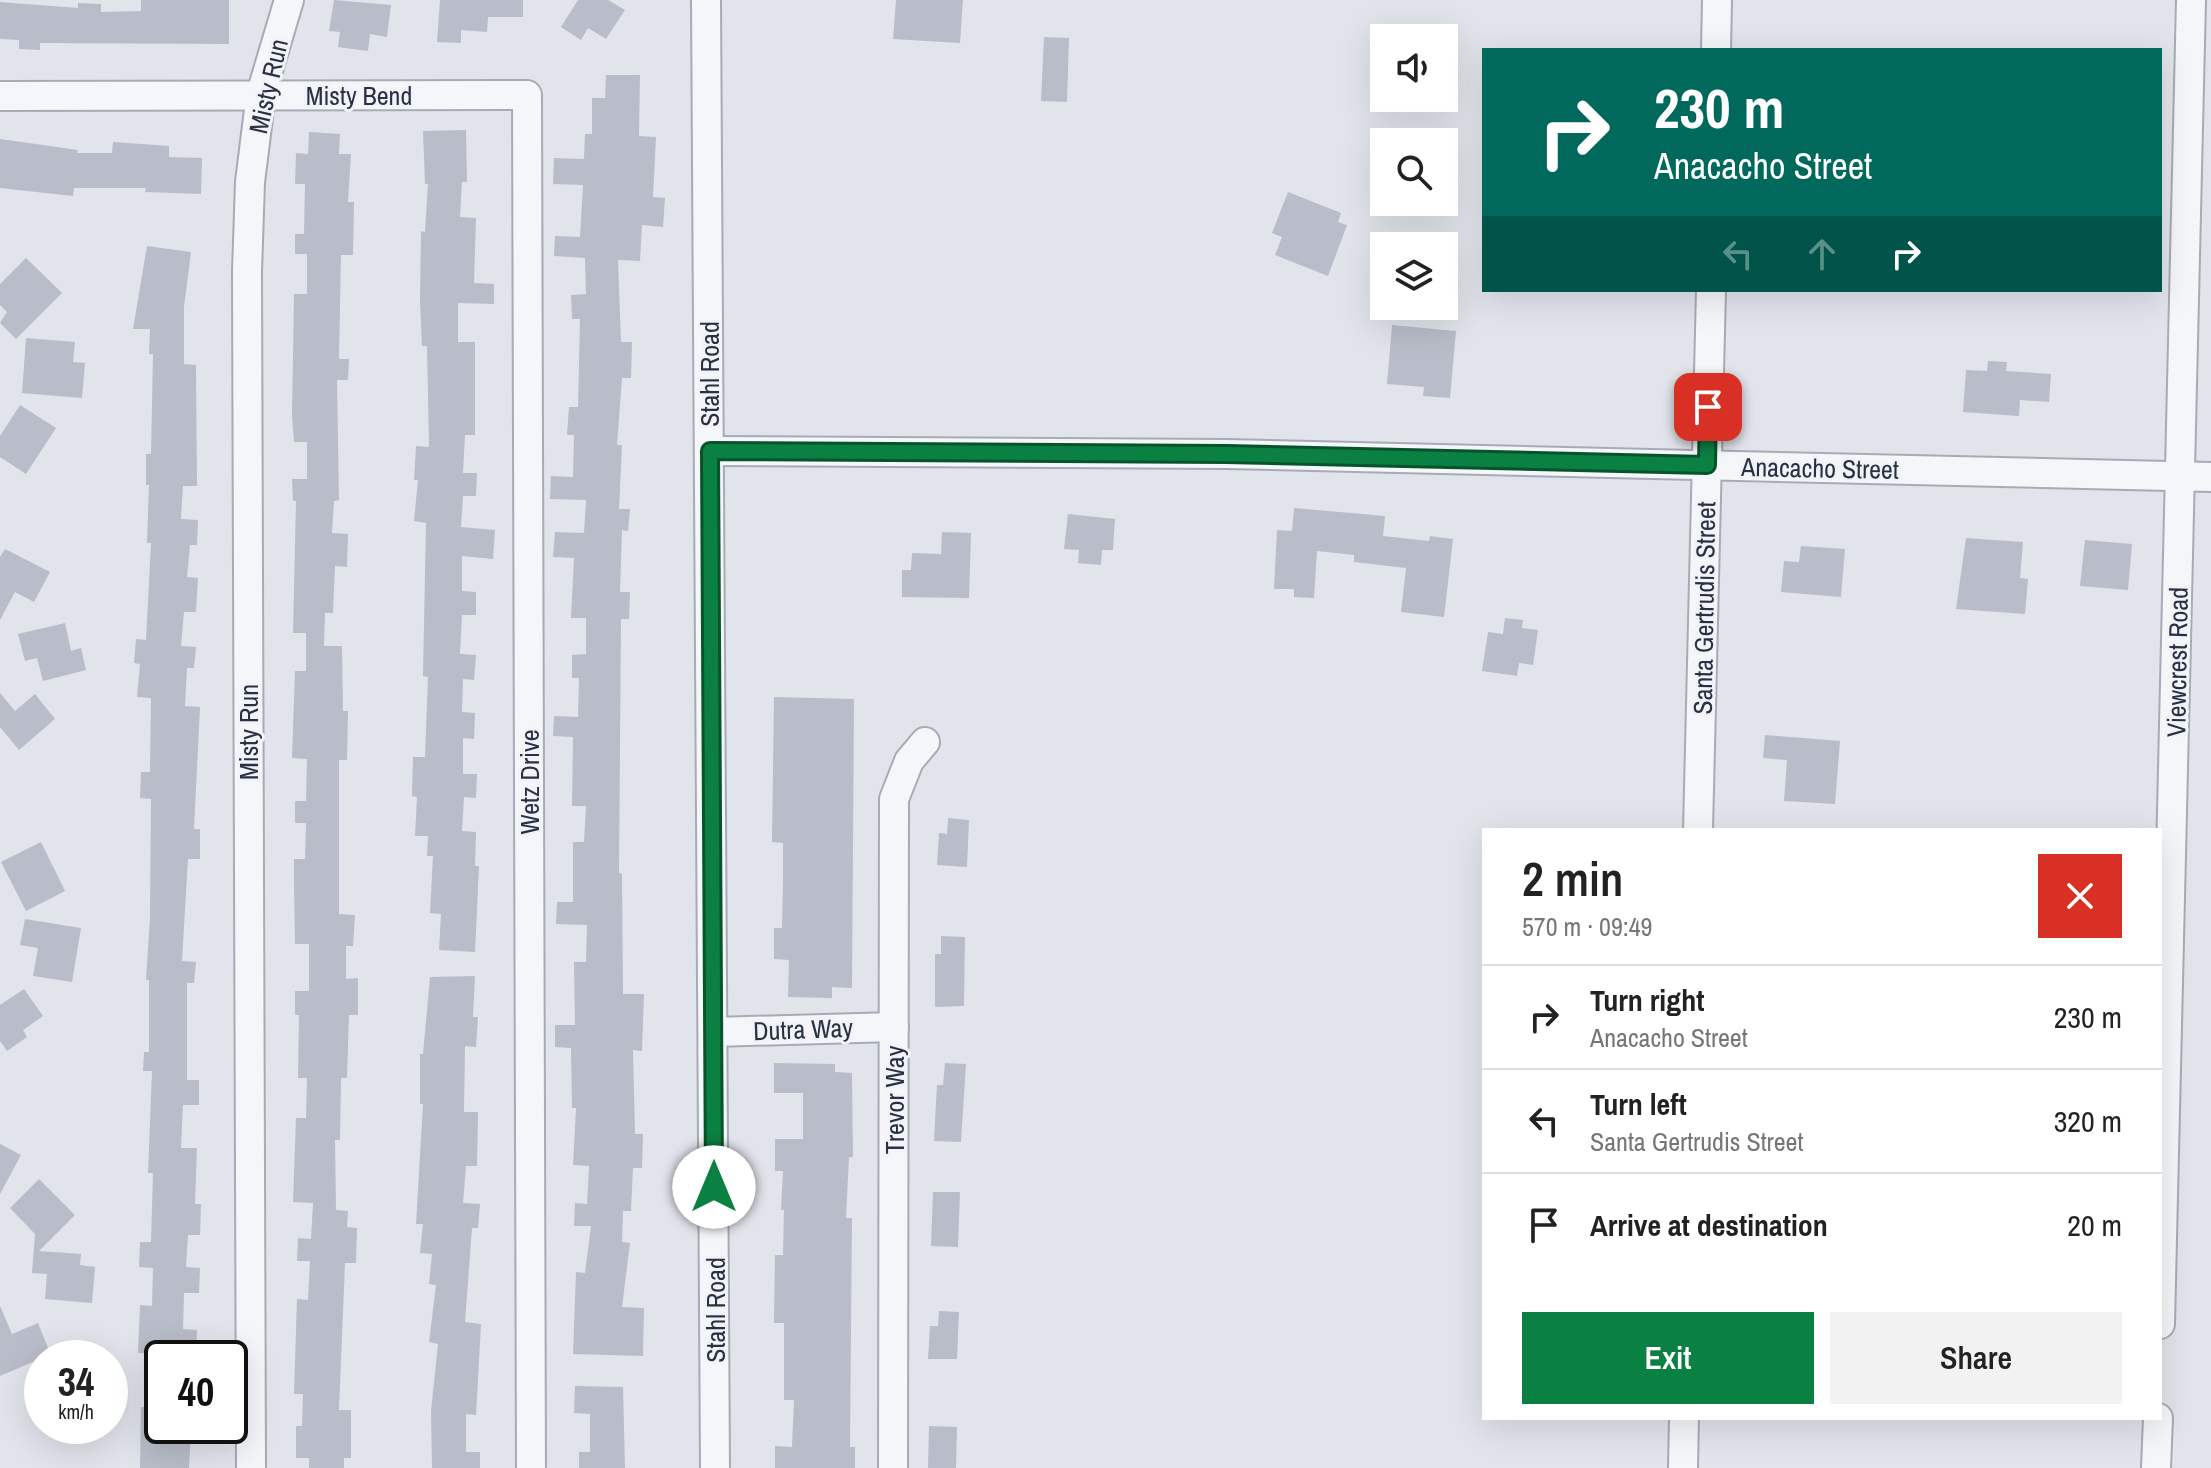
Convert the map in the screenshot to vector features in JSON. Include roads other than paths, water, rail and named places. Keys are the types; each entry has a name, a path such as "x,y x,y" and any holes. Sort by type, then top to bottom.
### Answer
{"street":[{"name":"Misty Run","path":"251,1468 247,272 250,182 261,94 289,0"},
{"name":"Stahl Road","path":"706,0 715,1468"},
{"path":"1716,48 1717,0"},
{"name":"Viewcrest Road","path":"2162,1243 2191,0"},
{"name":"Misty Bend","path":"0,96 527,95"},
{"name":"Wetz Drive","path":"527,95 531,1468"},
{"name":"Santa Gertrudis Street","path":"1698,828 1711,292"},
{"name":"Anacacho Street","path":"710,451 1226,454 2211,477"},
{"name":"Trevor Way","path":"893,1468 894,799 909,761 925,742"},
{"name":"Dutra Way","path":"713,1032 894,1027"},
{"path":"1683,1468 1684,1420"},
{"path":"2156,1468 2158,1420"}]}
